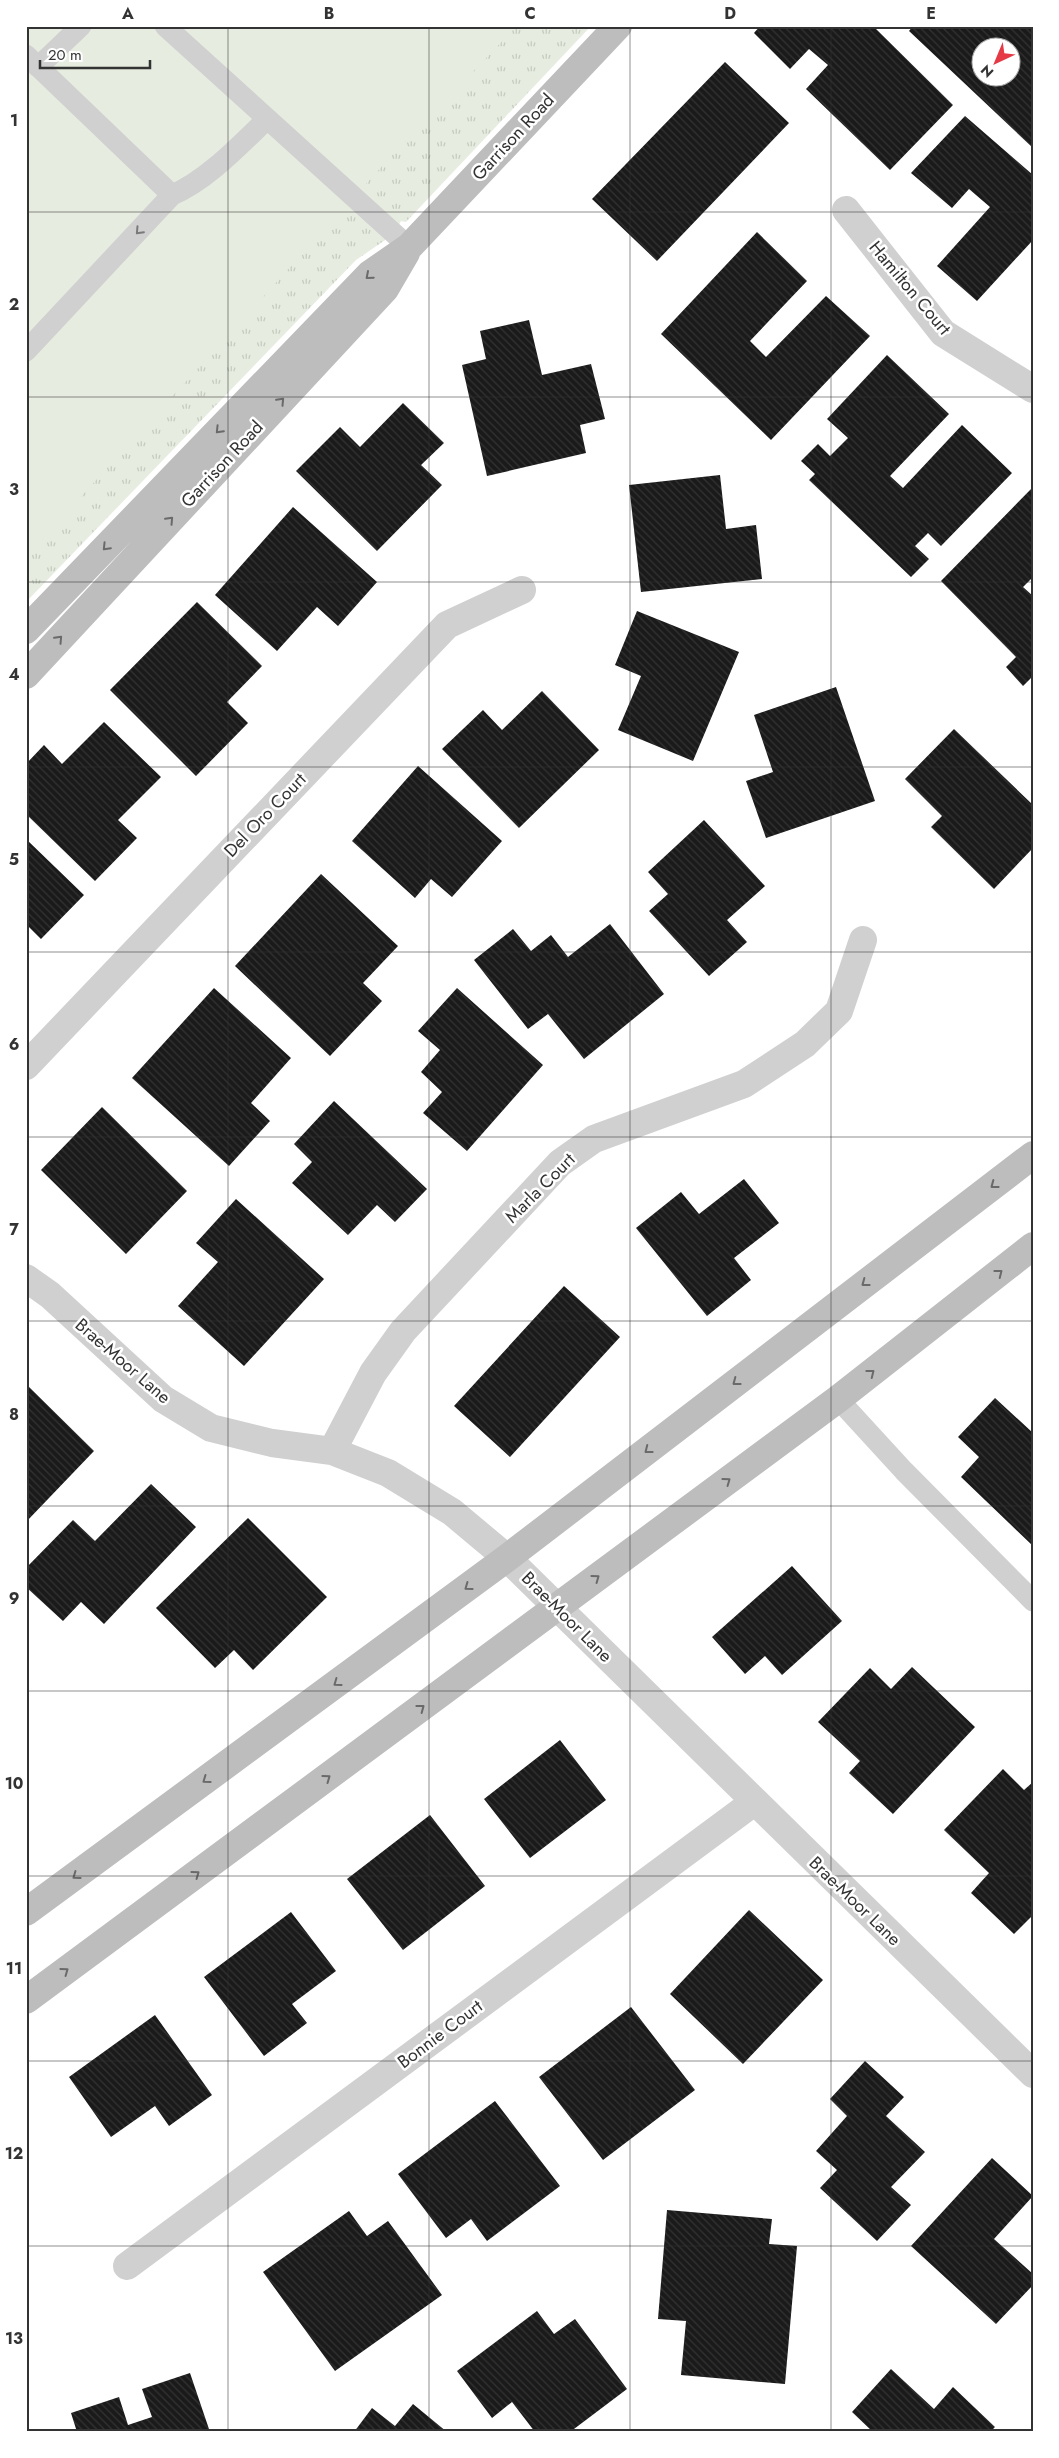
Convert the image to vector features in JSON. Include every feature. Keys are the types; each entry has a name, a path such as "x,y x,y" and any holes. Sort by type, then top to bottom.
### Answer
{"main road":[{"name":"Garrison Road","path":"26,630 370,274 409,247 618,26"},
{"name":"Garrison Road","path":"26,674 385,290 409,247"},
{"path":"26,1912 508,1558 1033,1155"},
{"path":"26,2000 838,1399 1033,1246"}],"street":[{"name":"Hamilton Court","path":"846,210 943,333 1033,389"},
{"name":"Del Oro Court","path":"26,1066 447,625 522,590"},
{"name":"Marla Court","path":"332,1451 373,1373 403,1331 560,1163 594,1139 744,1084 805,1044 838,1011 863,940"},
{"name":"Brae-Moor Lane","path":"26,1278 50,1295 163,1399 211,1428 272,1442 332,1451 388,1473 452,1512 508,1558 754,1802 1033,2074"},
{"name":"Bonnie Court","path":"127,2266 754,1802"}],"lane":[{"path":"81,26 32,61 172,196"},
{"path":"165,26 409,247"},
{"path":"26,351 172,196 190,188 267,119"},
{"path":"838,1399 904,1471 1033,1601"}],"green space":[{"path":"26,26 591,26 406,222 401,221 394,234 356,260 26,602"},
{"path":"26,26 517,26 395,152 26,557"}],"building":[{"path":"760,26 873,26 953,105 890,170 806,89 828,65 809,49 790,69 754,33"},
{"path":"913,26 1033,26 1033,148 909,31"},
{"path":"725,62 789,123 657,261 592,199"},
{"path":"965,116 1033,175 1033,240 977,301 937,266 990,207 969,189 952,208 911,173"},
{"path":"757,232 807,281 750,341 766,357 826,296 870,336 771,440 661,334"},
{"path":"529,320 542,375 591,364 605,419 580,425 586,453 487,476 462,365 486,359 480,331"},
{"path":"887,355 949,414 890,476 903,488 962,425 1012,473 941,546 928,533 915,546 929,559 911,577 809,480 815,474 801,461 818,444 830,456 848,438 827,419"},
{"path":"403,403 444,443 421,465 442,485 377,551 296,471 340,427 360,447"},
{"path":"720,475 726,529 756,525 762,579 641,592 629,485"},
{"path":"1033,487 1033,577 1023,587 1033,596 1033,676 1023,686 1006,667 1016,657 941,581"},
{"path":"293,507 377,582 338,626 317,607 277,651 215,595"},
{"path":"197,602 262,666 227,702 248,723 196,776 110,690"},
{"path":"637,611 739,652 693,761 618,730 641,676 615,665"},
{"path":"836,687 875,801 766,838 746,781 773,772 754,715"},
{"path":"542,691 599,750 519,828 442,749 483,710 502,730"},
{"path":"104,722 161,777 118,820 137,838 95,881 26,814 26,764 44,745 62,764"},
{"path":"954,729 1033,805 1033,848 994,889 931,827 942,816 905,779"},
{"path":"418,766 502,841 452,897 431,879 415,898 352,841"},
{"path":"704,820 765,886 727,920 747,942 709,976 649,911 668,894 648,872"},
{"path":"26,839 84,895 41,939 26,924"},
{"path":"321,874 398,946 363,983 382,1001 330,1056 235,966"},
{"path":"610,924 664,994 584,1059 548,1014 528,1029 474,960 513,929 531,951 551,935 568,957"},
{"path":"214,988 291,1058 251,1103 270,1121 229,1166 132,1078"},
{"path":"457,988 543,1065 467,1151 423,1113 442,1092 421,1072 440,1050 418,1031"},
{"path":"334,1101 427,1189 395,1222 377,1205 348,1235 292,1183 312,1162 294,1144"},
{"path":"102,1107 187,1191 126,1254 41,1170"},
{"path":"744,1179 779,1223 734,1258 751,1280 707,1316 636,1228 681,1192 699,1214"},
{"path":"236,1199 324,1279 244,1366 178,1306 218,1262 196,1243"},
{"path":"564,1286 620,1337 510,1457 454,1406"},
{"path":"26,1384 94,1451 26,1522"},
{"path":"995,1398 1033,1433 1033,1546 961,1477 979,1457 958,1437"},
{"path":"151,1484 196,1527 104,1624 81,1602 63,1621 26,1587 26,1568 73,1520 95,1541"},
{"path":"248,1518 327,1597 253,1670 234,1650 215,1668 156,1608"},
{"path":"792,1566 842,1621 782,1675 765,1656 745,1674 712,1637"},
{"path":"912,1667 975,1727 893,1814 849,1773 860,1761 818,1722 870,1668 891,1689"},
{"path":"560,1740 606,1800 530,1858 484,1799"},
{"path":"1003,1769 1024,1790 1033,1782 1033,1915 1014,1934 971,1893 989,1873 944,1830"},
{"path":"430,1815 485,1886 403,1950 347,1879"},
{"path":"749,1910 823,1980 743,2064 670,1994"},
{"path":"291,1912 336,1971 292,2004 307,2023 264,2056 204,1977"},
{"path":"631,2007 695,2090 603,2160 539,2077"},
{"path":"155,2015 212,2095 169,2126 155,2106 111,2137 69,2077"},
{"path":"865,2061 904,2097 886,2116 925,2152 891,2187 911,2205 877,2241 820,2188 837,2170 816,2151 847,2116 830,2099"},
{"path":"495,2101 560,2186 487,2241 471,2219 446,2238 398,2174"},
{"path":"992,2158 1033,2196 994,2239 1033,2274 1033,2285 996,2324 911,2246"},
{"path":"667,2210 772,2219 769,2244 797,2246 785,2384 681,2375 686,2321 658,2319"},
{"path":"349,2211 367,2236 388,2221 442,2295 335,2371 263,2272"},
{"path":"537,2311 554,2334 575,2319 627,2389 570,2432 535,2432 512,2402 492,2418 457,2371"},
{"path":"891,2369 934,2409 953,2387 995,2427 990,2432 873,2432 852,2412"},
{"path":"190,2373 210,2432 77,2432 71,2413 119,2397 128,2425 152,2417 142,2389"},
{"path":"413,2404 447,2432 354,2432 372,2408 395,2426"}]}
